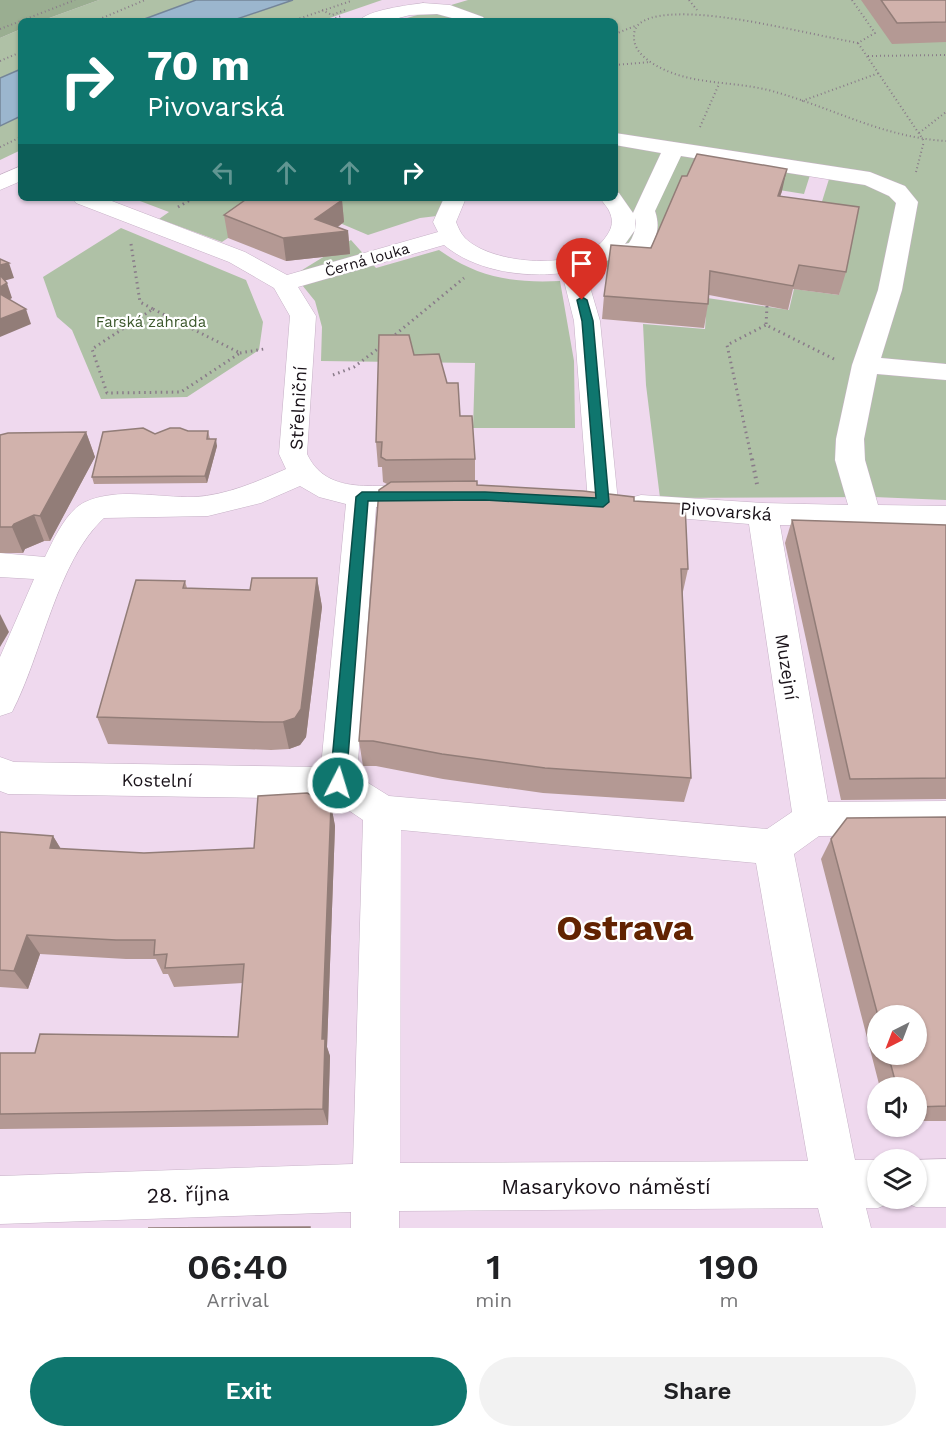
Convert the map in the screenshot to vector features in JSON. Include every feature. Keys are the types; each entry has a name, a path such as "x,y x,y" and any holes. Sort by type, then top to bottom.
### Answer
{"street":[{"path":"378,18 403,10 445,3 471,18"},
{"path":"618,139 870,179 897,191 907,202 890,290 865,365 850,439 850,460 866,516"},
{"path":"604,252 637,250 645,237 648,224 645,211 682,149"},
{"path":"0,183 18,175"},
{"path":"453,201 445,215 445,226 450,236 472,255 490,262 530,269 571,265 604,252 616,243 625,223 619,192"},
{"path":"92,201 237,257 284,283"},
{"name":"Černá louka","path":"284,283 450,236"},
{"name":"Pivovarská","path":"571,265 578,279 587,321 591,502 763,514 946,518"},
{"name":"Střelniční","path":"284,283 303,316 293,454 303,473 328,490 362,497"},
{"path":"865,365 946,372"},
{"path":"0,702 53,569 83,520 96,509 219,505 254,495 303,473"},
{"path":"451,496 362,497 326,782 382,812 773,847 812,819 946,818"},
{"name":"Muzejní","path":"763,514 812,819"},
{"path":"0,565 53,569"},
{"name":"Kostelní","path":"0,773 8,778 326,782"},
{"path":"375,1208 382,812"},
{"name":"Masarykovo náměstí","path":"375,1208 854,1199 773,847"},
{"path":"927,1183 946,1183"},
{"name":"28. října","path":"0,1200 375,1208"}],"path":[{"path":"28,18 75,0"},
{"path":"102,18 145,0"},
{"path":"300,18 354,0"},
{"path":"689,0 698,11"},
{"path":"682,10 698,11 858,43 875,33 852,0"},
{"path":"322,10 332,15 350,9"},
{"path":"655,11 639,20 635,26 635,46 639,53 651,62 676,75 718,84 768,90 864,125 924,141 944,141 946,146"},
{"path":"0,29 18,22"},
{"path":"618,33 635,26"},
{"path":"858,43 924,141"},
{"path":"0,61 18,53"},
{"path":"867,56 946,55"},
{"path":"618,65 651,62"},
{"path":"802,102 879,73"},
{"path":"682,149 718,84"},
{"path":"919,133 946,112"},
{"path":"0,147 18,138"},
{"path":"177,207 188,201"},
{"path":"131,243 140,302 240,353"},
{"path":"333,375 354,367 465,277"},
{"path":"766,326 767,306"},
{"path":"153,309 92,349 107,393 181,392 240,353 264,350"},
{"path":"766,326 828,358 865,365"},
{"path":"763,514 727,345 766,326"}],"green space":[{"path":"0,0 99,0 49,18 18,18 18,30 0,38"},
{"path":"99,0 196,0 147,18 49,18"},
{"path":"293,0 382,0 330,18 240,18"},
{"path":"468,0 946,0 946,500 874,497 660,498 646,385 643,324 705,329 707,298 789,310 794,289 839,295 853,230 815,224 829,179 810,175 804,194 693,176 683,237 609,268 590,260 616,243 618,18 407,18"},
{"path":"18,30 18,70 0,78 0,38"},
{"path":"18,117 18,151 0,160 0,126"},
{"path":"140,201 453,201 445,215 420,218 368,235 321,215 228,238 222,242 159,219 169,212"},
{"name":"Farská zahrada","path":"121,228 246,280 263,322 259,350 187,397 101,399 72,330 57,317 43,277"},
{"path":"351,240 376,268 439,250 468,267 497,277 526,281 560,281 574,361 575,428 473,428 475,363 321,361 322,327 315,301 294,275"}],"water":[{"path":"196,0 293,0 240,18 147,18"},
{"path":"18,70 18,117 0,126 0,78"}],"building":[{"path":"881,0 946,0 946,22 897,23"},
{"path":"697,154 787,169 778,196 859,207 846,272 799,265 793,286 710,271 708,304 604,296 611,245 651,248 682,176 687,176"},
{"path":"244,201 341,201 315,219 348,231 283,238 224,215"},
{"path":"0,259 9,263 0,265"},
{"path":"0,275 7,283 0,287"},
{"path":"0,294 26,309 0,319"},
{"path":"379,335 409,335 414,355 439,354 447,383 458,383 460,416 472,416 475,459 386,460 381,457 382,442 376,442"},
{"path":"143,428 155,434 170,428 208,431 207,439 216,439 205,476 92,477 103,432"},
{"path":"86,432 40,516 34,515 12,527 0,527 0,435"},
{"path":"477,481 477,485 583,491 634,497 634,501 685,504 688,569 681,569 691,778 545,768 442,754 373,741 359,741 379,490 391,482"},
{"path":"792,520 946,525 946,778 850,779"},
{"path":"252,578 317,578 301,709 295,718 283,722 264,722 97,717 136,580 185,581 183,588 250,590"},
{"path":"307,793 331,805 322,1039 325,1039 323,1109 0,1114 0,1053 35,1053 40,1034 238,1037 244,964 165,968 167,954 154,955 155,940 27,935 14,971 0,970 0,832 53,836 50,848 144,853 254,848 258,796"},
{"path":"946,817 946,1106 927,1107 927,1077 894,1077 891,1065 927,1065 927,1005 875,1005 831,839 847,818"},
{"path":"310,1227 310,1228 148,1228"}],"district":[{"name":"Ostrava","path":"625,928"}],"route":[{"path":"338,783 362,497 485,496 603,502 587,321 582,300"}]}
